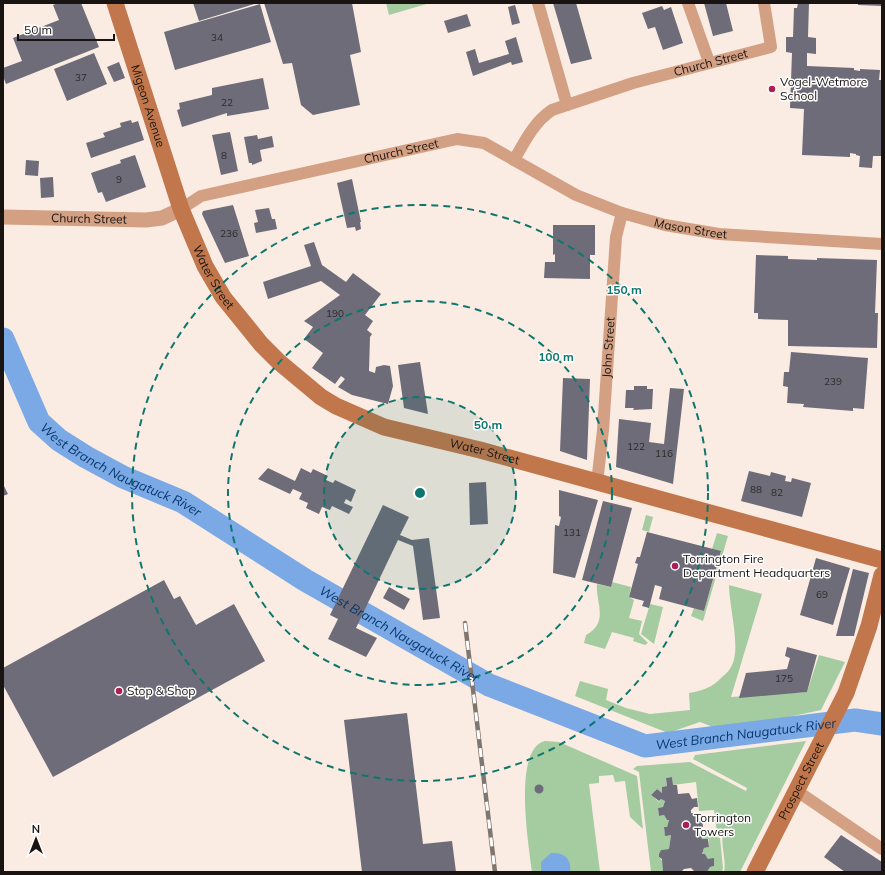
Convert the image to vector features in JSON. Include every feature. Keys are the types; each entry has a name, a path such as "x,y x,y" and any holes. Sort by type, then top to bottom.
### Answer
{"main road":[{"name":"Migeon Avenue","path":"115,3 181,209"},
{"name":"Water Street","path":"181,209 204,266 223,296 261,344 285,367 321,397 336,406 384,427 480,450 882,560"},
{"name":"Prospect Street","path":"755,872 821,746 846,693 869,626 882,575"}],"street":[{"path":"538,3 567,105"},
{"path":"688,3 709,62"},
{"name":"Church Street","path":"3,216 146,220 162,218 181,209 202,196 457,139 484,143 514,160 534,126 542,116 552,110 633,83 770,47 764,3"},
{"name":"Mason Street","path":"514,160 576,195 622,213 665,225 719,234 882,244"},
{"name":"John Street","path":"597,483 603,430 616,237 622,213"},
{"path":"797,791 882,849"}],"green space":[{"path":"386,3 430,3 389,15"},
{"path":"646,515 653,517 649,532 642,530"},
{"path":"717,533 728,536 703,621 691,616 694,608 704,611 721,552 712,549"},
{"path":"612,582 631,587 629,597 634,600 629,618 642,621 639,634 648,643 645,645 633,641 634,638 612,632 605,649 584,643 586,635 598,624 600,618 597,584 611,587"},
{"path":"729,585 762,594 731,697 807,692 819,655 845,662 821,710 723,731 700,722 668,733 575,696 580,681 608,689 606,700 626,708 650,714 690,710 689,693 703,690 711,686 725,675 732,665 734,658 735,638"},
{"path":"650,604 663,607 654,644 641,634"},
{"path":"545,741 559,742 637,776 643,829 630,817 625,781 615,782 613,775 599,776 599,783 589,784 600,872 532,872 526,821 526,779 529,761 535,748"},
{"path":"806,741 740,872 724,872 725,862 722,841 724,832 717,833 714,810 699,811 696,782 673,785 672,777 666,778 667,786 662,787 662,793 657,789 651,795 659,802 661,799 665,801 663,807 658,808 659,816 664,815 667,820 669,820 667,827 664,828 665,835 671,835 669,849 661,850 659,857 672,872 651,872 639,772 633,769 637,766 690,762 746,791 747,788 693,759 695,755"},
{"path":"714,836 720,838 723,868 722,872 707,872 710,867 714,866 714,859 708,859 705,854 702,854 704,848 709,847 709,839 702,839 700,837"}],"water":[{"path":"551,853 560,854 566,857 570,863 570,872 541,872 541,862"}],"building":[{"path":"58,3 81,3 99,47 6,84 3,76 3,68 22,61 13,38 59,20 53,5"},
{"path":"193,3 258,3 199,21"},
{"path":"264,3 352,3 361,52 350,55 360,105 313,115 301,105 292,63 283,64"},
{"path":"553,3 576,3 592,59 571,64"},
{"path":"704,3 726,3 733,31 713,36"},
{"path":"798,3 809,3 808,37 816,38 816,54 807,53 807,66 854,68 854,70 860,71 860,69 880,70 879,80 882,80 882,156 873,156 872,168 859,167 860,156 856,154 850,153 850,157 802,155 804,109 790,108 792,53 786,52 786,37 793,37 794,8 797,8"},
{"path":"858,3 882,3 882,6 858,5"},
{"path":"260,4 271,42 175,70 164,32"},
{"path":"515,5 520,23 512,25 508,7"},
{"path":"662,6 664,10 671,7 683,43 663,50 655,27 648,29 642,13"},
{"path":"467,14 471,26 448,33 444,21"},
{"path":"516,37 523,62 512,65 511,62 473,76 466,52 475,49 479,63 509,54 505,41"},
{"path":"94,53 107,84 67,101 54,69"},
{"path":"119,62 125,78 114,82 107,67"},
{"path":"263,78 269,109 227,116 227,113 182,127 177,110 180,109 179,103 212,95 212,88"},
{"path":"131,120 132,123 138,121 144,140 91,158 86,143 105,137 103,133 121,127 120,123"},
{"path":"230,132 238,171 221,175 212,135"},
{"path":"257,135 258,139 272,136 274,147 260,150 262,161 252,165 252,163 249,163 244,137"},
{"path":"135,155 146,187 106,202 102,192 98,193 91,173 121,163 120,160"},
{"path":"26,160 39,161 38,176 25,175"},
{"path":"53,177 54,197 41,198 40,178"},
{"path":"352,179 361,222 361,229 356,231 355,227 347,228 337,183"},
{"path":"233,205 249,256 225,263 202,214 203,211"},
{"path":"269,208 272,219 275,219 277,229 256,233 254,223 258,222 255,210"},
{"path":"553,225 595,225 595,255 590,255 590,279 544,278 545,262 555,262 555,254 553,255"},
{"path":"314,242 322,265 346,282 353,273 381,294 365,315 373,321 367,330 372,334 370,337 369,371 375,373 376,367 384,365 390,366 393,386 388,404 352,395 338,387 345,379 341,376 335,384 312,368 323,353 304,339 313,327 304,321 340,295 321,281 268,299 263,282 311,266 304,245"},
{"path":"756,255 788,256 788,259 817,260 817,258 877,260 875,313 878,313 877,348 788,346 788,320 758,319 758,313 754,313"},
{"path":"791,352 868,358 864,409 853,408 853,411 803,407 804,404 787,403 788,387 783,386 784,372 789,372"},
{"path":"420,362 428,414 404,408 398,365"},
{"path":"563,378 590,379 587,460 560,451"},
{"path":"634,386 647,386 647,389 653,389 652,409 633,410 634,408 625,408 626,390 634,390"},
{"path":"670,388 684,389 673,484 616,467 619,419 651,423 649,442 664,444"},
{"path":"268,468 295,481 301,468 311,473 313,469 328,476 326,480 333,483 335,480 356,490 351,502 346,499 344,503 353,507 349,514 332,506 330,510 322,507 319,514 306,508 308,503 299,499 302,493 293,489 290,494 258,479"},
{"path":"749,471 770,476 771,472 786,476 785,481 791,482 792,478 811,483 802,517 741,501"},
{"path":"486,482 488,524 470,525 469,483"},
{"path":"3,484 8,494 3,496"},
{"path":"559,490 598,500 575,578 553,573 555,525 559,526 561,517 559,516"},
{"path":"603,501 632,508 611,587 582,580"},
{"path":"383,505 409,517 400,535 412,540 429,538 440,618 423,620 413,546 398,540 356,628 377,638 366,657 328,639 338,619 330,615"},
{"path":"647,532 721,551 704,611 659,599 662,587 655,585 649,608 642,606 644,601 629,597 638,564 635,563 637,557 640,557"},
{"path":"816,558 850,568 833,625 800,615"},
{"path":"853,569 869,573 854,636 836,636"},
{"path":"164,580 174,599 180,596 196,625 234,604 265,661 53,777 3,685 3,668"},
{"path":"389,587 410,599 404,610 383,598"},
{"path":"787,647 817,655 807,692 739,698 746,673 787,669 790,658 785,656"},
{"path":"407,713 423,844 452,841 456,872 362,872 344,720"},
{"name":"Torrington Towers","path":"672,777 673,785 677,785 678,794 689,793 692,799 697,798 698,807 694,807 691,810 691,813 694,813 697,819 702,819 703,827 696,828 696,834 700,833 702,839 708,839 709,847 704,848 702,854 705,854 708,859 714,858 714,866 710,867 707,872 695,872 691,868 684,869 681,872 663,871 662,859 659,857 659,854 661,850 669,849 671,835 665,836 664,827 667,827 669,820 667,820 664,815 659,816 658,808 663,807 665,801 661,799 659,801 651,795 657,789 662,793 662,787 667,786 666,778"},
{"path":"537,785 541,785 543,789 541,793 537,793 535,791 535,787"},
{"path":"841,835 882,862 882,872 845,872 824,857"}],"waterway":[{"name":"West Branch Naugatuck River","path":"3,339 39,422 59,440 86,457 123,477 183,502 305,580 489,685 645,746 855,720 882,724"}],"railway":[{"path":"465,623 495,872"}],"place":[{"name":"Vogel-Wetmore School","path":"772,89"},
{"name":"Torrington Fire Department Headquarters","path":"675,566"},
{"name":"Stop & Shop","path":"119,691"},
{"name":"Torrington Towers","path":"686,825"}]}
